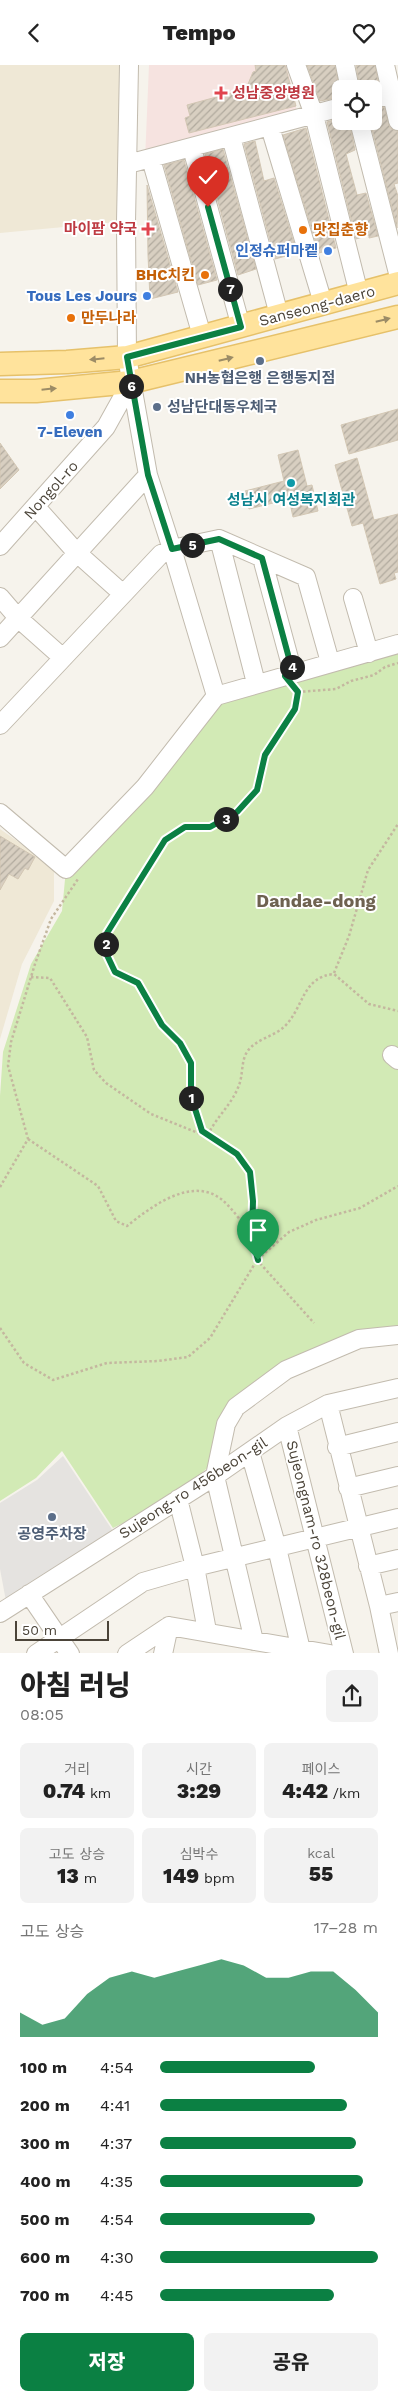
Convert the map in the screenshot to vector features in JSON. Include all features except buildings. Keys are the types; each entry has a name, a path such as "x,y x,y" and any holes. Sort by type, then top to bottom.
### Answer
{"main road":[{"name":"Sanseong-daero","path":"0,364 67,362 127,357 398,283"},
{"name":"Sanseong-daero","path":"0,391 36,391 130,382 398,317"}],"street":[{"path":"129,65 127,357 130,382 148,475 216,696"},
{"path":"296,65 314,115 359,294"},
{"path":"345,65 348,80"},
{"path":"385,65 394,93 398,121"},
{"path":"382,97 394,93"},
{"path":"128,164 332,110"},
{"path":"270,127 324,303"},
{"path":"361,130 398,273"},
{"path":"231,137 279,315"},
{"path":"192,147 241,327"},
{"path":"151,159 202,336"},
{"name":"Nongol-ro","path":"1,544 106,427 130,382"},
{"path":"0,638 76,552 148,475"},
{"path":"36,507 76,552 123,594"},
{"path":"219,539 256,683"},
{"path":"0,725 161,554 172,549 219,539 306,577 330,662"},
{"path":"262,558 289,674"},
{"path":"0,597 18,618 63,658"},
{"path":"353,598 369,653"},
{"path":"0,813 75,870 145,787 216,696 256,683 398,644"},
{"path":"254,1641 215,1476 226,1424 236,1407 286,1370 359,1339 398,1335"},
{"name":"Sujeong-ro 456beon-gil","path":"0,1613 215,1476 287,1426 328,1404 398,1388"},
{"path":"328,1404 337,1447 391,1647"},
{"name":"Sujeongnam-ro 328beon-gil","path":"287,1426 344,1653"},
{"path":"337,1447 398,1432"},
{"path":"250,1452 277,1548 301,1650"},
{"path":"348,1488 398,1476"},
{"path":"178,1499 195,1567 207,1631"},
{"path":"36,1653 143,1582 195,1567 235,1559 398,1518"},
{"path":"368,1566 398,1559"},
{"path":"29,1594 70,1653"},
{"path":"379,1606 398,1601"},
{"path":"127,1653 169,1626 207,1631 301,1650 330,1653"},
{"path":"163,1653 169,1626"}],"path":[{"path":"298,692 336,689 351,681 374,675 385,667 398,663"},
{"path":"207,1137 202,1131 191,1096 191,1063 180,1043 162,1025 138,983 115,972 106,953 107,933 165,840 185,827 210,827 237,812 257,790 265,755 295,709 298,692 289,674"},
{"path":"334,973 349,936 368,870 398,824"},
{"path":"75,870 51,919 30,977 11,1041 8,1066 28,1139 98,1186 116,1221 127,1226 149,1207 183,1192 204,1191 221,1199 252,1236"},
{"path":"207,1137 239,1085 246,1053 254,1045 275,1035 285,1026 310,985 321,975 334,973 369,1003 398,1011"},
{"path":"30,977 50,978 87,1037 94,1070 106,1083 151,1114 207,1137 237,1154 250,1172 253,1201 252,1236 258,1260 314,1323"},
{"path":"0,1187 28,1139"},
{"path":"0,1328 24,1363 53,1380 107,1363 158,1361 188,1357 210,1337 258,1260 289,1232 316,1220 360,1208 398,1187"}],"shaded area":[{"path":"0,65 125,65 117,222 0,233"},
{"name":"성남중앙병원","path":"149,65 292,65 287,67 299,120 145,160"},
{"path":"0,829 54,867 54,901 22,964 0,1039"},
{"name":"공영주차장","path":"63,1456 113,1531 6,1601 0,1569 0,1503 37,1480"}],"green space":[{"path":"398,649 398,1335 359,1339 236,1407 215,1461 173,1499 113,1528 62,1451 36,1478 0,1501 0,1096 3,1052 31,964 62,911 66,869 216,696"}],"place":[{"name":"성남중앙병원","path":"221,93"},
{"name":"마이팜 약국","path":"148,229"},
{"name":"맛집춘향","path":"303,230"},
{"name":"인정슈퍼마켙","path":"328,251"},
{"name":"BHC치킨","path":"205,275"},
{"name":"Tous Les Jours","path":"147,296"},
{"name":"만두나라","path":"71,318"},
{"name":"NH농협은행 은행동지점","path":"260,361"},
{"name":"성남단대동우체국","path":"157,407"},
{"name":"7-Eleven","path":"70,415"},
{"name":"성남시 여성복지회관","path":"291,483"},
{"name":"공영주차장","path":"52,1517"}],"district":[{"name":"Dandae-dong","path":"316,901"}],"route":[{"path":"208,207 241,327 127,357 130,382 148,475 172,549 219,539 262,558 293,673 285,676 298,692 295,709 265,755 257,790 237,812 210,827 185,827 165,840 107,933 106,953 115,972 138,983 162,1025 180,1043 191,1063 191,1096 202,1131 207,1137 218,1141 237,1154 250,1172 253,1201 252,1236 258,1260"}]}
